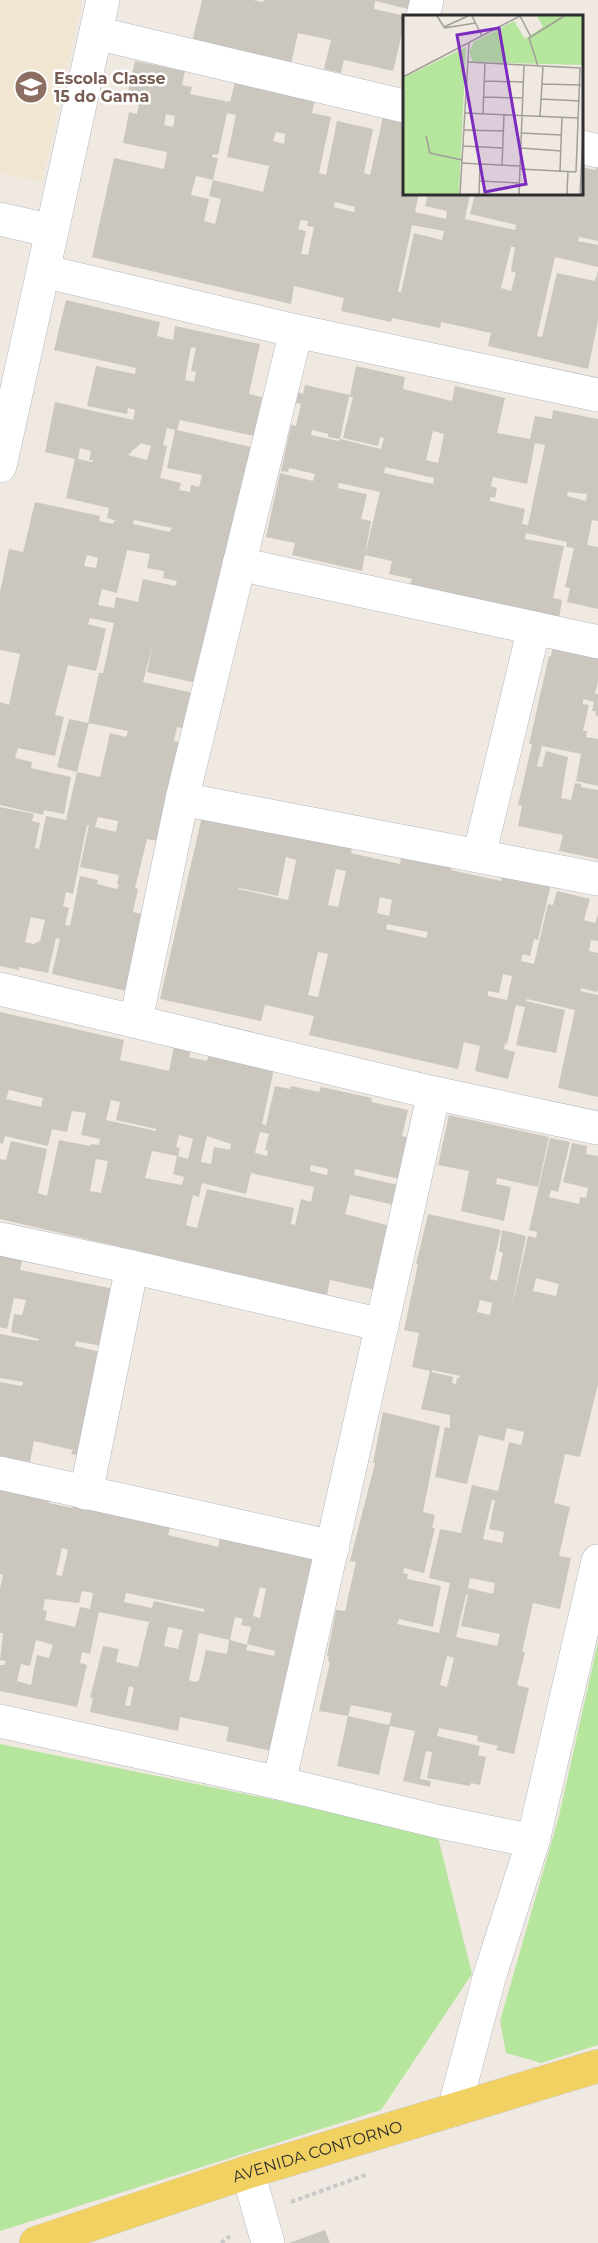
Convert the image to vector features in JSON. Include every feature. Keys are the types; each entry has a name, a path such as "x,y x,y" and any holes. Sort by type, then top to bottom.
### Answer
{"main road":[{"name":"AVENIDA CONTORNO","path":"36,2243 248,2172 598,2066"}],"street":[{"path":"0,466 103,0"},
{"path":"423,15 427,0"},
{"path":"96,33 403,101"},
{"path":"583,147 598,151"},
{"path":"0,219 52,231"},
{"path":"43,271 296,331 597,389"},
{"path":"136,1020 182,799 296,331"},
{"path":"239,564 598,642"},
{"path":"479,856 534,628"},
{"path":"182,799 598,879"},
{"path":"0,989 434,1093 598,1128"},
{"path":"279,1783 434,1093"},
{"path":"0,1239 382,1325"},
{"path":"86,1493 132,1267"},
{"path":"0,1473 333,1547"},
{"path":"454,2110 489,1978 533,1841 598,1561"},
{"path":"0,1721 279,1783 440,1822 533,1841"},
{"path":"248,2172 268,2243"}],"shaded area":[{"name":"Escola Classe 15 do Gama","path":"0,0 82,0 42,182 0,173"}],"green space":[{"path":"598,1642 598,2045 541,2063 506,2053 500,2021 559,1816"},
{"path":"0,1744 437,1833 472,1974 381,2110 0,2231"}],"building":[{"path":"202,0 263,2 264,0 410,0 408,9 375,1 374,9 403,16 403,29 393,71 344,60 341,73 324,69 331,40 298,33 291,64 192,42"},
{"path":"135,61 185,71 182,85 192,87 190,94 230,102 235,82 315,100 312,113 331,117 319,173 326,175 337,121 373,129 364,173 370,175 383,117 403,116 403,195 419,195 415,212 446,219 447,211 425,206 428,195 470,195 465,219 515,230 516,225 470,214 475,195 583,195 583,167 595,170 598,162 598,241 579,237 578,241 598,245 598,267 555,257 537,336 542,337 557,273 595,281 598,271 598,321 588,369 488,346 491,333 441,322 440,328 392,318 391,322 341,311 344,298 294,286 291,304 92,257 114,158 164,169 167,152 123,143 129,112 137,114 139,103 126,100","holes":["227,113 236,115 227,157 269,166 263,192 213,180 218,158 212,157 213,154 218,155","166,114 175,116 173,127 164,125","276,132 285,134 284,144 273,141","196,176 213,180 209,196 221,199 215,224 204,221 209,199 191,195","335,202 355,207 354,212 334,207","301,220 308,221 307,226 314,227 308,255 301,254 306,231 298,229","412,225 444,231 442,240 414,233 401,292 398,292","511,247 515,247 511,271 516,273 511,291 501,288"]},
{"path":"66,300 160,322 157,336 173,340 175,326 260,344 249,394 262,397 254,436 180,420 177,430 251,447 201,684 147,672 153,643 143,682 198,694 191,730 177,727 174,741 188,744 163,842 147,839 135,888 138,889 133,912 147,915 131,992 52,974 60,939 56,938 48,973 0,966 0,807 34,814 32,821 40,823 35,848 39,849 46,816 66,820 77,772 100,777 110,733 126,737 128,731 88,723 99,673 103,673 114,623 90,618 88,624 106,629 96,671 68,665 55,715 64,717 55,756 18,748 15,758 32,762 31,768 71,777 64,814 44,810 43,815 0,805 0,702 9,705 20,654 0,650 0,592 9,549 23,552 35,502 100,516 99,521 113,524 117,521 107,518 109,508 66,498 75,459 45,452 55,402 133,420 135,410 128,408 127,414 87,406 96,366 135,374 136,368 54,350","holes":["191,347 196,348 191,371 196,372 194,382 185,380","167,428 175,430 167,468 202,475 199,487 191,485 190,492 179,490 181,483 160,478 167,446 163,445","141,443 151,446 147,460 128,455","80,448 91,451 89,460 93,460 92,462 78,459","134,520 172,528 170,532 133,524","127,550 150,554 147,568 164,571 163,578 177,581 175,586 143,579 138,602 116,597 114,608 98,605 102,589 117,593","87,555 98,558 96,568 84,566","98,817 118,821 116,832 95,827","87,825 89,825 80,867 119,875 117,884 119,885 117,889 97,884 98,880 80,876 70,926 65,925 69,908 63,906 66,892 73,894","31,917 45,920 40,941 33,944 25,942"]},
{"path":"356,366 405,377 403,389 452,401 455,386 505,398 497,433 530,439 535,416 552,419 553,410 598,419 598,521 592,520 587,545 598,547 598,609 567,602 570,588 565,587 574,548 566,547 567,542 526,533 525,539 564,546 553,598 562,600 559,618 410,584 412,579 389,574 392,561 365,555 380,492 339,483 338,488 367,494 361,519 371,521 362,571 292,555 295,543 266,537 280,473 313,481 315,474 289,468 288,472 281,471 291,425 296,426 301,404 296,403 298,392 303,394 305,385 350,395","holes":["349,397 353,397 343,438 378,446 380,437 384,438 381,449 340,439","312,430 328,434 328,437 340,439 339,441 311,435","433,431 444,434 438,463 426,460","535,443 545,445 528,525 522,524 525,509 490,501 490,497 495,498 497,488 491,486 493,477 527,484","385,467 434,478 433,484 384,473","568,492 587,494 586,501 567,496"]},
{"path":"553,644 598,654 598,682 595,694 598,694 598,716 595,715 596,711 592,711 594,702 583,699 583,704 589,705 583,731 587,731 586,737 598,739 598,786 576,781 581,754 542,746 537,766 542,767 546,751 568,757 561,798 571,800 575,783 581,784 581,787 598,790 598,859 559,851 563,835 518,826 522,806 518,805 532,744 529,744"},
{"path":"69,719 89,723 77,772 57,767"},
{"path":"206,799 354,835 351,853 400,864 403,848 454,857 451,870 501,881 503,872 552,880 538,940 534,939 530,956 523,954 521,961 534,964 548,904 553,905 557,891 590,899 584,920 595,923 598,915 598,941 591,940 589,951 598,953 598,989 597,992 581,988 580,991 598,995 598,1097 558,1088 575,1010 527,999 526,1001 565,1010 556,1053 516,1045 525,1007 516,1005 504,1049 515,1052 508,1079 475,1071 480,1046 464,1042 458,1069 309,1035 314,1016 265,1005 261,1021 160,999","holes":["298,851 288,900 238,889 278,896 286,857 296,860","336,869 346,871 338,907 328,905","380,897 392,900 389,916 377,913","387,924 428,932 426,938 386,929","318,952 328,954 318,997 308,995","503,974 512,976 507,1000 488,996 488,991 499,993"]},
{"path":"0,1012 124,1040 120,1060 169,1071 174,1046 191,1050 189,1057 207,1061 209,1054 274,1069 262,1124 266,1125 275,1086 290,1089 291,1086 319,1092 321,1087 372,1098 371,1102 408,1110 402,1136 413,1139 404,1180 355,1169 354,1175 403,1186 399,1206 350,1195 345,1214 394,1227 380,1291 330,1280 327,1295 0,1219 0,1159 6,1160 11,1141 47,1149 38,1193 47,1196 59,1140 90,1146 91,1144 99,1145 100,1139 81,1135 86,1113 72,1111 67,1132 52,1129 48,1146 5,1136 3,1144 0,1143","holes":["9,1090 43,1098 41,1107 6,1099","111,1100 120,1102 116,1120 156,1129 156,1131 106,1120","260,1132 269,1134 265,1150 268,1151 267,1156 255,1153","179,1135 193,1139 188,1159 178,1156 180,1148 176,1147","207,1136 231,1144 230,1150 214,1147 211,1164 201,1162","152,1151 177,1156 173,1174 184,1177 182,1185 145,1178","96,1159 108,1161 101,1193 90,1191","311,1165 328,1169 327,1175 310,1171","251,1173 314,1187 311,1202 301,1199 295,1225 291,1224 294,1208 207,1189 197,1228 186,1225 193,1195 199,1197 202,1183 246,1194"]},
{"path":"449,1115 549,1137 538,1187 497,1178 496,1184 511,1187 504,1221 461,1211 469,1171 438,1165"},
{"path":"550,1138 570,1142 558,1192 551,1190 549,1197 579,1204 580,1197 586,1198 588,1188 563,1182 572,1143 587,1146 586,1154 598,1156 598,1384 580,1457 565,1454 554,1503 570,1507 559,1556 571,1558 560,1609 533,1603 517,1685 529,1688 514,1754 496,1750 498,1746 477,1741 478,1736 439,1728 437,1736 480,1746 478,1755 486,1757 480,1785 471,1783 470,1786 427,1778 432,1752 426,1751 420,1779 431,1781 430,1787 403,1781 415,1731 390,1726 379,1775 337,1766 348,1716 319,1711 330,1662 327,1656 336,1610 345,1611 356,1562 350,1561 375,1463 373,1463 383,1412 440,1426 423,1512 435,1515 432,1528 435,1528 424,1573 404,1568 403,1573 408,1574 407,1579 441,1586 433,1627 399,1619 397,1624 439,1633 450,1583 429,1578 440,1529 461,1533 472,1485 498,1491 509,1442 521,1445 524,1432 507,1428 504,1441 479,1435 467,1484 435,1477 445,1427 450,1428 450,1415 421,1409 430,1371 412,1367 419,1333 404,1330 428,1214 501,1230 490,1279 497,1281 503,1253 499,1251 502,1230 526,1236 511,1311 528,1236 536,1238 537,1232 529,1230","holes":["536,1278 559,1284 556,1296 533,1291","480,1300 492,1303 490,1315 477,1312","432,1370 460,1376 456,1384 452,1383 453,1377 432,1372","492,1500 495,1500 489,1529 504,1532 502,1543 483,1539","470,1578 495,1583 493,1594 468,1588","466,1595 468,1595 461,1626 500,1634 497,1646 456,1637","447,1656 454,1658 447,1687 440,1685","351,1705 392,1713 389,1725 348,1716"]},
{"path":"0,1249 23,1257 20,1270 119,1290 106,1347 76,1341 75,1346 105,1353 82,1456 71,1454 73,1450 34,1441 30,1462 0,1456 0,1382 22,1386 23,1382 0,1378 0,1334 38,1341 39,1339 11,1332 14,1314 22,1315 26,1300 14,1298 7,1329 0,1327"},
{"path":"0,1485 50,1497 49,1503 72,1508 73,1503 171,1523 168,1535 218,1547 220,1537 320,1556 295,1668 288,1666 281,1696 284,1697 276,1752 226,1741 229,1727 180,1717 178,1731 90,1712 93,1698 90,1698 103,1646 119,1649 116,1662 138,1667 149,1622 99,1612 90,1654 82,1652 80,1663 87,1665 77,1707 0,1691 0,1665 4,1665 6,1661 0,1660 3,1633 0,1633 0,1588 3,1575 0,1574","holes":["62,1548 68,1550 62,1576 56,1575","260,1587 266,1589 260,1618 253,1616","82,1591 93,1593 90,1609 80,1607 75,1627 45,1620 47,1611 43,1610 45,1599 79,1603","126,1593 204,1609 204,1612 154,1601 152,1608 124,1602","235,1617 243,1619 241,1625 251,1627 247,1644 275,1651 274,1656 246,1650 248,1645 230,1640","168,1627 183,1630 178,1649 164,1646","199,1633 229,1640 227,1654 206,1650 199,1680 195,1682 189,1680","36,1640 53,1645 49,1658 37,1655 31,1685 17,1681 21,1664 30,1666","129,1686 134,1688 130,1706 125,1705"]},
{"path":"325,2230 330,2243 289,2243"}],"place":[{"name":"Escola Classe 15 do Gama","path":"31,87"}]}
